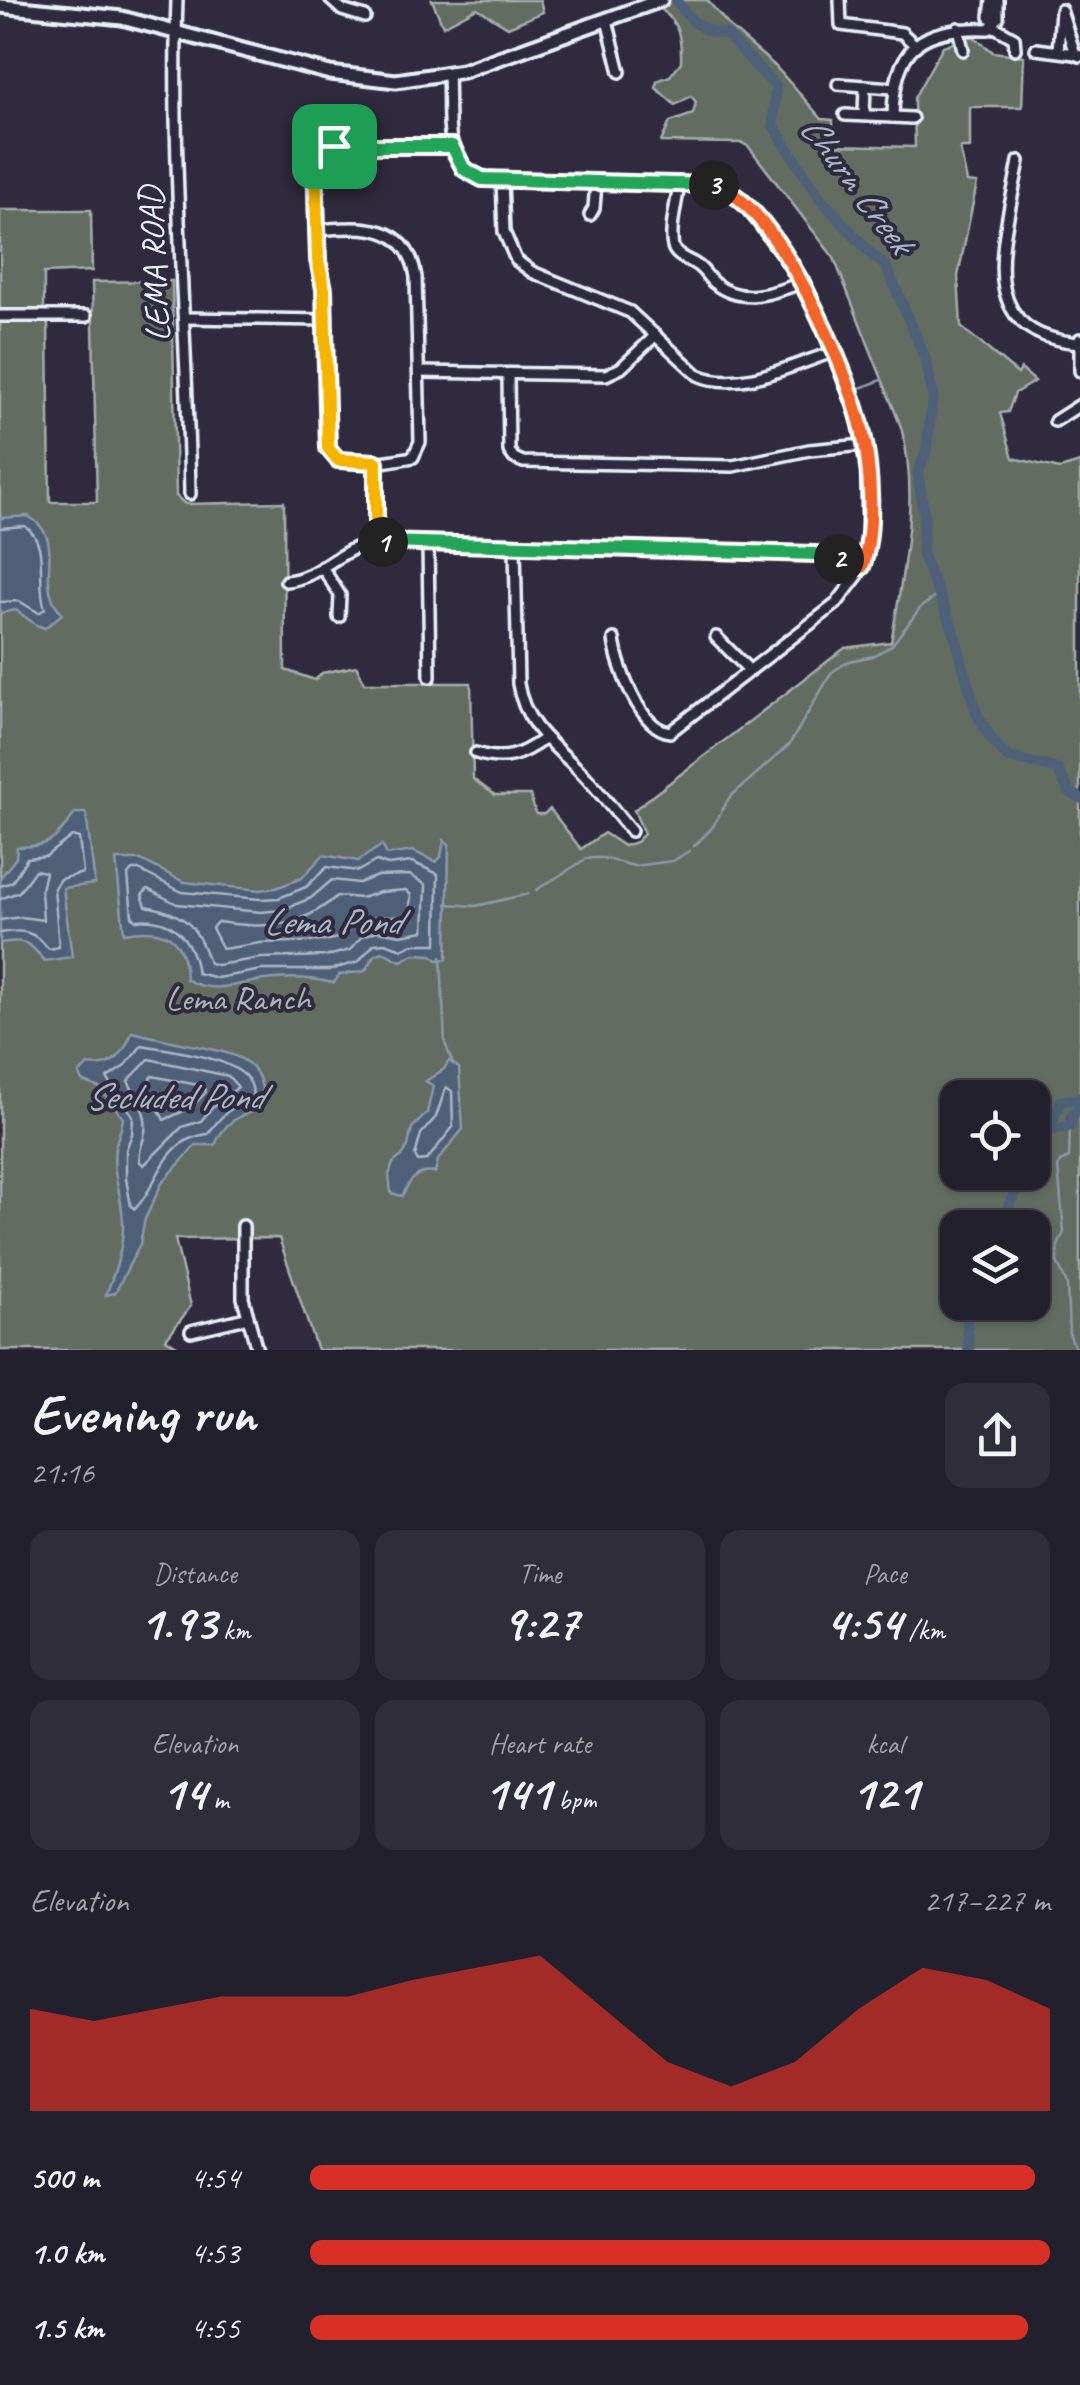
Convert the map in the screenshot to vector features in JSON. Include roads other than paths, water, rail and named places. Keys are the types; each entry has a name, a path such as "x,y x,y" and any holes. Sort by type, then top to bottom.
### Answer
{"main road":[{"path":"0,6 90,13 175,30 356,78 410,80 448,75 658,1"}],"street":[{"name":"LEMA ROAD","path":"177,0 178,243 185,318 190,494"},
{"path":"332,0 342,10 365,16"},
{"path":"840,0 840,25 902,33 916,46"},
{"path":"995,0 990,18 1014,38 1015,49"},
{"path":"1058,51 1062,10 1078,55"},
{"path":"607,20 620,72"},
{"path":"893,116 896,72 916,46 934,35 958,28 989,29 994,24"},
{"path":"958,28 963,50"},
{"path":"1036,50 1078,55"},
{"path":"448,75 452,146 458,162 470,174 502,180 716,186 741,198 804,282 859,419 869,528 862,567 836,604 683,724 664,732 654,725 630,690 618,662 614,639"},
{"path":"838,84 893,88"},
{"path":"864,116 865,86"},
{"path":"846,115 912,118"},
{"path":"316,230 373,227 397,240 409,254 416,277 420,372 418,452 410,458 376,462 338,460 329,451 326,320 316,230 315,161 324,148 334,146 452,146"},
{"path":"1019,161 1001,269 1004,295 1014,314 1032,331 1058,341 1080,342 1080,370"},
{"path":"502,180 505,237 516,260 532,272 625,309 698,375 720,381 752,377 833,352"},
{"path":"590,215 596,183"},
{"path":"679,184 674,248 716,285 735,294 759,296 804,282"},
{"path":"0,316 86,316"},
{"path":"185,318 326,320"},
{"path":"420,372 610,374 622,368 656,335"},
{"path":"508,375 509,451 520,461 732,466 809,450 864,446"},
{"path":"1055,422 1080,405"},
{"path":"376,462 376,542"},
{"path":"286,580 303,578 352,548 376,542 816,554 862,567"},
{"path":"428,544 430,677"},
{"path":"515,546 519,693 544,739 584,775 631,832"},
{"path":"322,568 340,595 340,616"},
{"path":"716,637 750,671"},
{"path":"476,753 505,759 544,739"},
{"path":"243,1226 246,1318 257,1350"},
{"path":"191,1331 246,1318"}],"water":[{"path":"28,516 46,534 50,589 62,614 45,628 16,610 0,613 0,518"},
{"path":"75,813 86,813 95,884 63,888 72,957 44,961 25,943 0,943 0,878 16,858 17,847 51,840"},
{"name":"Lema Pond","path":"444,840 449,844 447,959 414,954 401,961 383,952 375,955 365,971 339,975 334,983 282,978 214,987 186,979 181,952 169,937 150,931 124,933 116,860 141,860 184,882 260,890 302,878 323,855 358,861 382,845 387,855 413,851 436,862"},
{"name":"Secluded Pond","path":"132,1032 236,1056 254,1069 260,1079 262,1109 234,1120 215,1145 196,1145 162,1183 145,1219 140,1244 115,1293 106,1295 123,1235 114,1158 123,1118 100,1088 82,1081 79,1074 88,1065 111,1062"},
{"path":"449,1061 459,1068 463,1129 438,1160 435,1173 414,1177 402,1196 391,1193 389,1175 393,1163 408,1146 412,1128 427,1113 433,1086 426,1081"}],"waterway":[{"name":"Churn Creek","path":"676,0 697,24 726,34 776,87 773,125 820,198 886,266 926,360 933,396 926,452 918,473 924,515 922,554 953,629 976,712 1007,757 1057,769 1069,791 1080,798"},
{"path":"857,389 882,380"},
{"path":"694,846 712,828 729,798 789,745 832,672 849,661 873,656 892,645 921,607 939,594"},
{"path":"536,890 588,858 634,866 673,861 689,851"},
{"path":"447,904 476,906 528,894"},
{"path":"441,957 445,1043 453,1064"},
{"name":"Churn Creek","path":"1050,1126 1060,1102 1080,1098"},
{"name":"Churn Creek","path":"1050,1131 1070,1126 1071,1117 1080,1107"},
{"path":"1070,1126 1069,1158 1058,1167 1064,1232 1057,1261 1067,1285 1069,1333 1076,1350"},
{"name":"Churn Creek","path":"1007,1210 1016,1190"},
{"name":"Churn Creek","path":"967,1320 969,1350"}],"park label":[{"name":"Lema Ranch","path":"238,998"}]}
